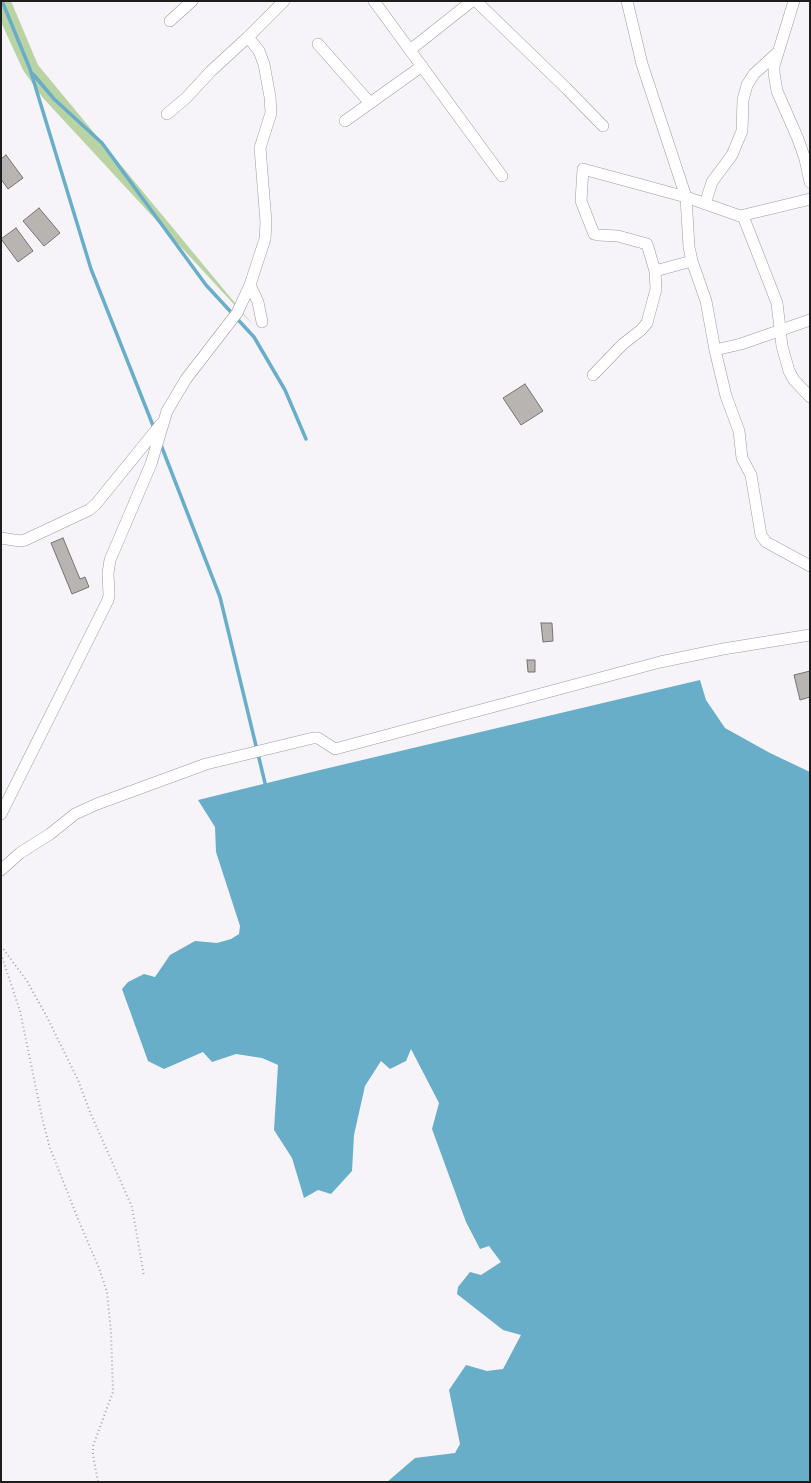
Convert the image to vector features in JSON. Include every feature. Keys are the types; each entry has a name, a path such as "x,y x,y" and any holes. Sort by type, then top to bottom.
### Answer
{"street":[{"path":"170,21 192,1"},
{"path":"166,114 186,98 284,1"},
{"path":"374,1 502,176"},
{"path":"410,50 472,1"},
{"path":"476,1 603,126"},
{"path":"627,1 642,64 686,197 687,239 692,261 706,301 715,350 726,396 739,431 742,458 751,475 761,535 766,542 810,566"},
{"path":"794,1 774,66 776,84 802,153 810,182"},
{"path":"1,814 108,600 108,573 110,560 154,458 163,422 178,392 237,313 250,285 265,239 266,222 260,148 270,113 270,97 264,64 257,48 248,37"},
{"path":"318,44 370,103"},
{"path":"705,204 712,182 732,155 742,131 743,100 750,79 778,52"},
{"path":"345,121 422,66"},
{"path":"593,375 623,344 641,330 647,323 656,289 655,271 647,244 618,236 594,234 581,201 583,169 686,197 743,216 810,199"},
{"path":"743,216 777,303 782,346 789,372 794,380 810,396"},
{"path":"655,271 692,261"},
{"path":"250,285 258,302 262,322"},
{"path":"715,350 741,344 810,320"},
{"path":"1,538 20,541 25,540 89,510 96,504 163,422"},
{"path":"1,870 20,853 50,834 75,814 97,804 206,764 313,738 318,738 335,749 660,662 723,649 810,635"}],"path":[{"path":"1,946 27,981 78,1080 90,1112 132,1207 144,1276"},
{"path":"1,954 20,1011 43,1122 50,1148 78,1219 100,1268 107,1292 111,1332 113,1392 93,1446 93,1455 98,1482"}],"green space":[{"path":"1,1 11,1 38,65 254,326 43,98 23,70 1,22"}],"water":[{"path":"700,680 706,700 725,728 770,753 810,772 810,1482 387,1482 415,1458 455,1453 460,1444 449,1390 466,1365 487,1371 503,1369 521,1335 503,1330 457,1294 458,1287 470,1272 481,1275 501,1262 489,1246 480,1249 466,1222 432,1129 439,1103 411,1049 406,1061 390,1069 381,1061 365,1086 354,1135 352,1171 331,1194 318,1190 304,1198 292,1158 274,1130 278,1065 262,1058 236,1054 212,1062 203,1052 164,1069 148,1061 122,989 128,982 144,974 155,977 170,955 195,941 217,943 231,939 239,934 240,926 216,852 215,827 198,800"}],"building":[{"path":"6,155 23,178 8,189 1,179 1,159"},
{"path":"39,208 60,233 44,246 23,221"},
{"path":"16,228 33,251 18,262 1,239"},
{"path":"525,384 543,411 521,425 503,398"},
{"path":"63,538 80,579 85,577 89,587 72,594 51,543"},
{"path":"541,623 552,623 553,641 543,642"},
{"path":"527,660 535,660 535,672 528,672"},
{"path":"810,671 810,697 800,700 794,675"}],"waterway":[{"path":"2,1 30,69 91,269 154,428"},
{"path":"33,74 54,99 102,143 206,285 254,337 285,390 306,439"},
{"path":"161,445 220,597 265,783"}]}
